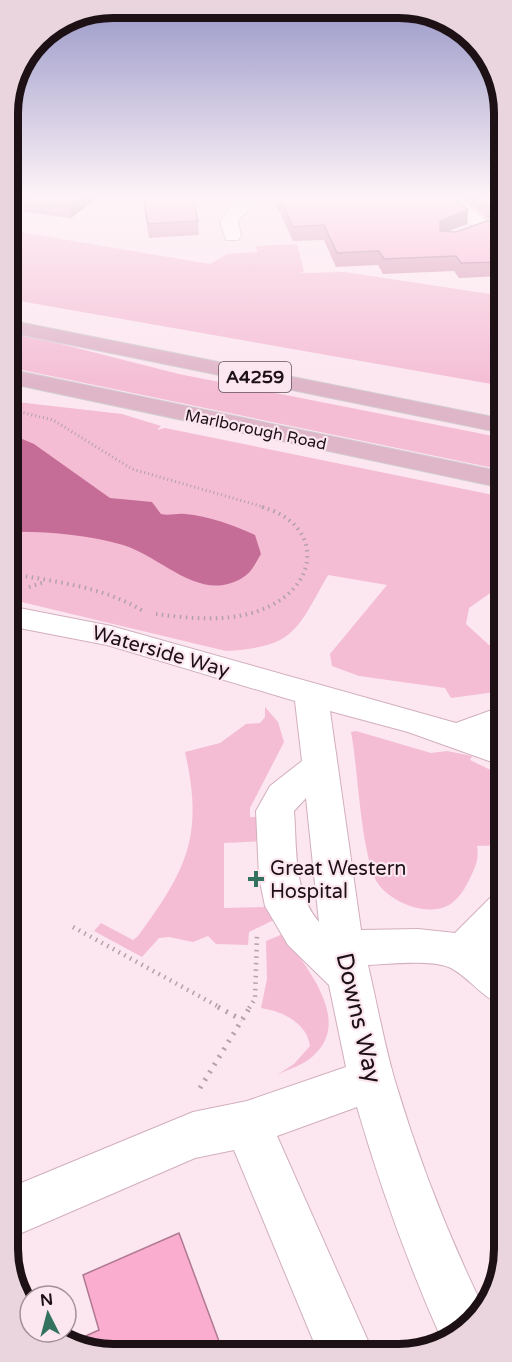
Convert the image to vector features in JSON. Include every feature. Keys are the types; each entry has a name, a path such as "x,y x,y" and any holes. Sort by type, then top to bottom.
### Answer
{"main road":[{"name":"A4259","path":"18,328 494,424"},
{"name":"Marlborough Road","path":"18,378 494,478"}],"street":[{"path":"18,381 34,382"},
{"name":"Waterside Way","path":"18,618 101,633 456,735 494,750"},
{"name":"Downs Way","path":"310,694 346,962 372,1080 397,1161 444,1284 461,1321"},
{"path":"456,735 494,720"},
{"path":"321,765 283,796 275,811 279,877 285,906 303,933 346,962 413,946 445,948 463,953 494,979"},
{"path":"463,953 494,920"},
{"path":"18,1209 193,1135 247,1124 372,1080"},
{"path":"247,1124 343,1344"}],"path":[{"path":"18,411 53,420 132,469 281,512 294,520 301,530 308,554 305,569 291,593 266,609 230,616 150,614 122,598 99,590 18,575"},
{"path":"193,1135 193,1099 255,999 256,935 295,922"},
{"path":"73,927 242,1020"}],"shaded area":[{"path":"18,260 184,260 210,264 218,260 301,260 304,271 300,273 345,272 494,295 494,384 18,301"},
{"path":"18,335 179,374 494,436 494,468 18,369"},
{"path":"18,402 122,414 161,426 157,430 165,428 494,495 494,590 469,608 466,624 494,648 494,692 451,698 445,688 359,676 332,666 330,654 387,585 328,575 300,623 291,632 267,645 226,651 18,601"},
{"path":"18,437 34,444 110,498 152,502 161,514 194,515 230,524 255,535 261,554 245,576 229,584 213,586 198,583 123,545 66,534 18,532"},
{"path":"265,707 278,722 284,742 250,808 250,817 262,817 266,841 224,843 224,908 268,907 276,919 249,932 248,945 216,944 208,936 193,942 169,937 159,938 142,957 94,931 101,923 133,940 138,936 169,891 187,850 193,807 185,752 220,743 246,724 260,723 265,717"},
{"path":"356,731 431,753 447,751 472,756 470,760 494,772 494,845 477,846 477,862 469,880 459,896 449,905 421,909 393,897 379,885 373,873 364,835 351,732"},
{"path":"283,934 313,977 321,993 327,1010 329,1026 324,1042 313,1056 277,1075 294,1064 310,1046 308,1038 299,1025 285,1015 261,1008 267,979 266,941"}],"building":[{"path":"459,260 494,260 494,262 461,263"},
{"path":"179,1233 220,1344 113,1344 81,1338 99,1330 83,1275"}],"place":[{"name":"Great Western Hospital","path":"256,879"}]}
